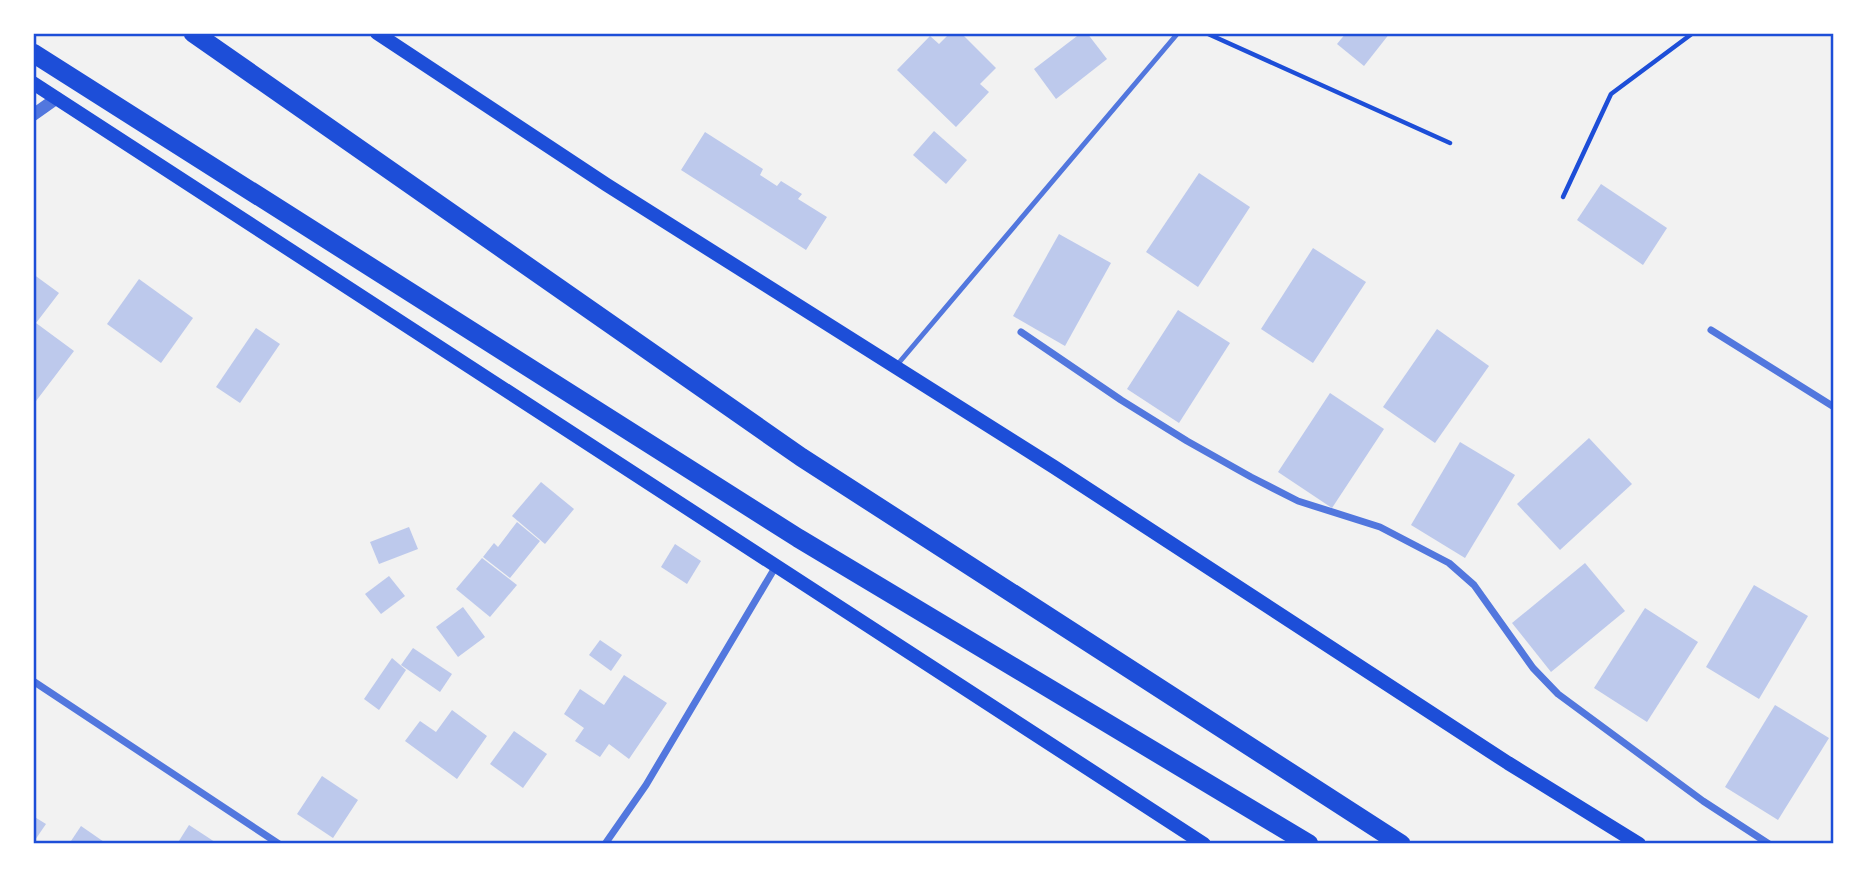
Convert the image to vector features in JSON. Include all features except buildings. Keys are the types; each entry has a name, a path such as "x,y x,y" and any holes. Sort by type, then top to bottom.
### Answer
{"highway":[{"path":"193,33 801,457 1401,844"},
{"path":"33,53 798,538 1309,844"}],"main road":[{"path":"377,33 607,184 1054,467 1508,763 1639,844"},
{"path":"33,83 1204,844"}],"street":[{"path":"33,115 57,98"},
{"path":"1711,330 1834,407"},
{"path":"1021,332 1121,400 1251,477 1298,501 1380,527 1449,563 1474,585 1533,668 1558,694 1703,801 1769,844"},
{"path":"606,844 646,785 776,566"},
{"path":"33,681 279,844"}],"lane":[{"path":"895,368 1178,33"}],"path":[{"path":"1206,33 1450,143"},
{"path":"1563,197 1611,94 1693,33"}]}
